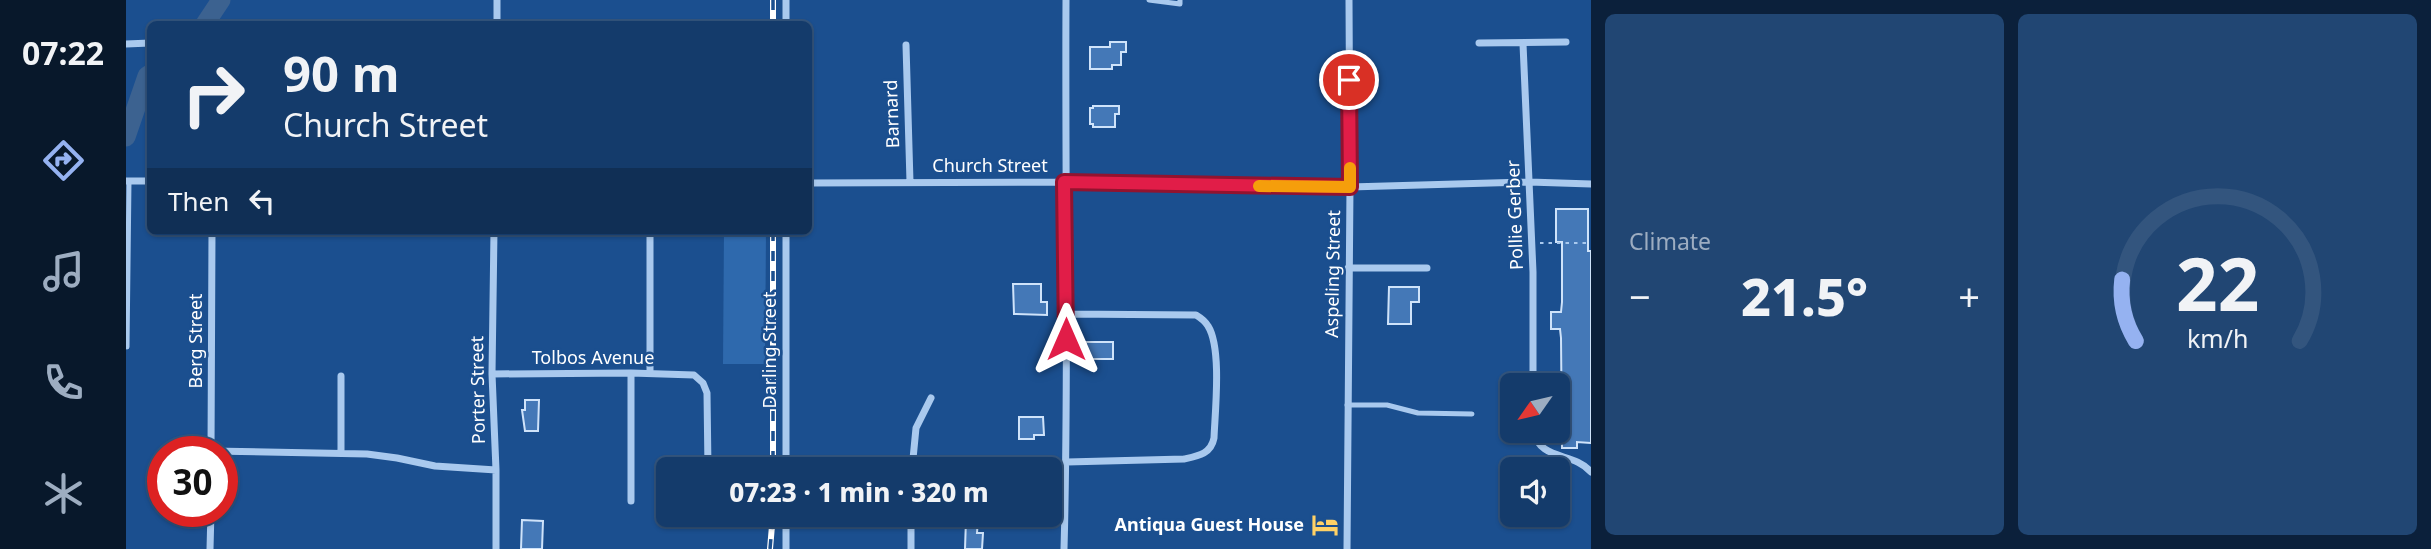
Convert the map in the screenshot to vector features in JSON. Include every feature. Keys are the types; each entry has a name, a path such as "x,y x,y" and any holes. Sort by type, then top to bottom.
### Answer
{"street":[{"path":"497,0 497,21"},
{"path":"786,0 786,21"},
{"path":"1064,549 1067,462 1064,182 1066,0"},
{"name":"Aspeling Street","path":"1346,549 1349,0"},
{"path":"1479,43 1566,42"},
{"path":"126,44 147,43"},
{"name":"Pollie Gerber","path":"1523,44 1532,243 1533,373"},
{"name":"Barnard","path":"906,45 910,182"},
{"path":"127,181 147,181"},
{"name":"Church Street","path":"812,183 1064,182 1350,187 1530,182 1591,184"},
{"name":"Berg Street","path":"211,436 212,235"},
{"name":"Porter Street","path":"494,235 492,374 496,549"},
{"path":"650,235 650,373"},
{"name":"Darling Street","path":"786,235 786,457"},
{"path":"1348,268 1427,268"},
{"path":"1066,314 1196,315 1210,328 1216,362 1213,446 1203,455 1184,459 1067,462"},
{"path":"631,373 631,501"},
{"name":"Tolbos Avenue","path":"492,374 694,375 703,383 707,393 708,457"},
{"path":"341,376 341,453"},
{"path":"913,457 916,428 931,398"},
{"path":"1538,443 1552,455 1578,461 1591,472"},
{"path":"238,451 341,453 397,458 435,466 496,470"},
{"path":"210,549 211,527"},
{"path":"786,527 786,549"},
{"path":"911,527 911,549"}],"lane":[{"path":"1149,0 1180,4 1180,0"},
{"path":"127,181 127,347"},
{"path":"1347,405 1387,405 1427,414 1472,414"}],"path":[{"path":"1532,243 1591,243"}],"shaded area":[{"path":"724,235 766,235 765,364 723,364"}],"building":[{"path":"1110,42 1126,42 1126,52 1121,52 1121,65 1112,65 1112,69 1090,69 1090,47 1110,47"},
{"path":"1119,106 1119,114 1115,114 1115,127 1093,127 1093,124 1090,124 1090,108"},
{"path":"1556,209 1588,209 1588,251 1591,251 1591,443 1577,442 1577,448 1562,448 1562,443 1570,443 1570,373 1561,373 1560,329 1551,329 1551,312 1561,312 1562,302 1562,242 1556,242"},
{"path":"1013,284 1041,284 1041,302 1047,302 1047,315 1014,314"},
{"path":"1389,287 1419,287 1419,302 1411,302 1411,324 1388,324"},
{"path":"1086,342 1113,342 1113,359 1086,359"},
{"path":"525,400 539,400 538,431 525,431 522,410 525,410"},
{"path":"1019,417 1043,417 1044,435 1034,435 1034,439 1019,439"},
{"path":"522,520 543,521 542,549 521,549"},
{"path":"966,527 977,527 977,533 983,533 982,549 965,549"}],"waterway":[{"path":"207,21 221,0"},
{"path":"126,137 147,76"}],"railway":[{"path":"773,0 773,21"},
{"path":"773,235 773,457"},
{"path":"770,549 772,527"}],"slow traffic":[{"path":"1259,186 1350,187 1350,168"}],"place":[{"name":"Antiqua Guest House","path":"1325,525"}],"route":[{"path":"1066,339 1064,182 1350,187 1349,80"}]}
